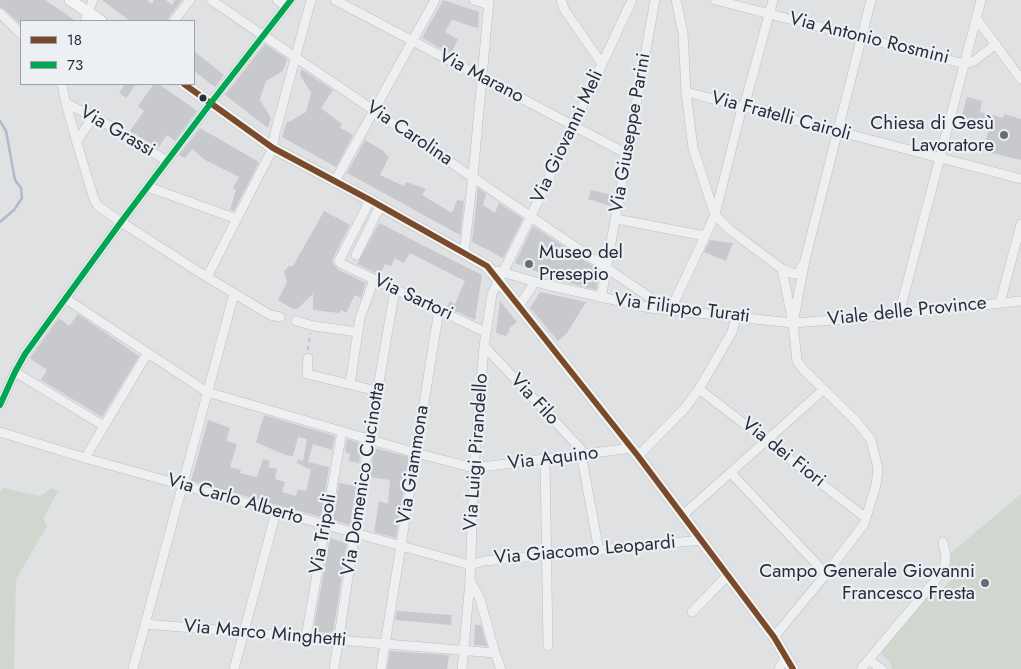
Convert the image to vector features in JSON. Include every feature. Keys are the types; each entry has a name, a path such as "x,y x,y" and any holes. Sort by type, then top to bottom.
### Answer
{"main road":[{"path":"70,0 87,17"},
{"path":"185,85 273,148 487,266 501,277 519,306 702,540 774,637 793,669"}],"street":[{"path":"87,17 93,0"},
{"path":"175,20 190,0"},
{"name":"Via Carolina","path":"211,0 608,267 670,311"},
{"path":"0,405 15,372 26,354 121,222 289,3 276,0"},
{"path":"204,275 273,148 278,119 311,0"},
{"name":"Via Marano","path":"335,0 627,154"},
{"path":"335,181 435,0"},
{"path":"464,253 489,2 474,0"},
{"path":"561,0 564,9 602,64"},
{"name":"Via Giovanni Meli","path":"501,277 632,0"},
{"name":"Via Giuseppe Parini","path":"600,298 608,267 655,0"},
{"path":"676,0 683,33 686,92 693,148 715,215 730,230 782,269 794,274 798,272 805,260"},
{"name":"Via Antonio Rosmini","path":"715,0 965,64"},
{"path":"670,311 715,215 773,0"},
{"path":"793,323 805,260 871,0"},
{"path":"899,314 981,0"},
{"path":"0,13 20,33"},
{"path":"976,18 1021,79"},
{"path":"965,64 974,61 996,44"},
{"path":"62,85 94,200 98,206 234,294 270,315 280,317"},
{"name":"Via Fratelli Cairoli","path":"686,92 1021,179"},
{"name":"Via Grassi","path":"66,103 167,161"},
{"path":"77,141 93,117"},
{"path":"704,182 721,187"},
{"path":"148,187 234,218"},
{"path":"356,255 375,203"},
{"name":"Via Sartori","path":"375,203 339,261 374,280 485,332"},
{"path":"616,220 705,236"},
{"path":"1000,304 1021,224"},
{"path":"774,637 864,524 876,485 878,468 871,440 857,422 823,390 797,360 793,323 782,269"},
{"name":"Via Filippo Turati","path":"501,277 539,283 650,308 793,323"},
{"name":"Via Luigi Pirandello","path":"462,669 470,581 474,468 485,332 492,294 501,277"},
{"path":"350,384 360,318 374,280"},
{"path":"519,306 539,283"},
{"name":"Via Domenico Cucinotta","path":"334,669 369,440 395,289"},
{"path":"133,669 234,294"},
{"path":"66,299 208,392 369,440 474,468"},
{"name":"Viale delle Province","path":"793,323 1021,301"},
{"name":"Via Giammona","path":"385,644 439,310"},
{"path":"635,452 685,408 699,389 732,332 736,317"},
{"path":"296,321 358,332"},
{"name":"Via Filo","path":"484,346 580,448 599,550"},
{"path":"85,458 148,354"},
{"path":"308,358 307,374 378,391"},
{"path":"15,372 104,426"},
{"name":"Via dei Fiori","path":"699,389 866,518"},
{"path":"683,515 823,390"},
{"name":"Via Tripoli","path":"306,638 342,431"},
{"name":"Via Carlo Alberto","path":"0,432 325,526 470,565"},
{"name":"Via Aquino","path":"474,468 635,452"},
{"path":"545,460 548,646"},
{"path":"731,473 826,574"},
{"path":"234,669 276,512"},
{"name":"Via Giacomo Leopardi","path":"470,565 484,561 702,540"},
{"path":"861,669 943,571 946,557 943,542"},
{"path":"692,612 728,575"},
{"path":"470,581 480,599 494,653 501,669"},
{"name":"Via Marco Minghetti","path":"145,624 385,644 463,654 494,653"},
{"path":"381,669 385,644"},
{"path":"779,669 786,656"},
{"path":"868,660 882,669"}],"path":[{"path":"308,358 311,325"}],"shaded area":[{"path":"3,488 40,496 52,488 58,491 43,519 47,526 16,579 14,669 0,669 0,492"},
{"name":"Campo Generale Giovanni Francesco Fresta","path":"1021,494 1021,669 892,669 890,663 879,651 934,587 942,589 952,579 946,572 951,553"}],"building":[{"path":"0,0 45,0 75,20 20,20 20,24 0,7"},
{"path":"102,0 147,0 152,4 154,0 166,0 172,5 175,0 182,0 168,20 129,20"},
{"path":"443,0 479,12 478,28 452,20 445,32 458,39 451,54 422,38"},
{"path":"265,44 287,59 283,71 266,81 261,96 260,100 271,118 268,128 225,95"},
{"path":"195,52 224,75 215,87 195,72"},
{"path":"301,69 333,90 321,108 342,124 340,128 353,135 336,167 282,137 287,121 289,122 306,112 311,93 300,75"},
{"path":"124,85 135,85 126,98 119,93"},
{"path":"153,85 160,85 197,111 175,141 167,135 158,148 130,131 144,111 138,106"},
{"name":"Chiesa di Gesù Lavoratore","path":"967,97 982,101 980,112 1003,118 1004,114 1021,119 1021,160 983,151 990,126 961,119"},
{"path":"200,128 259,162 234,211 230,210 236,190 233,188 239,177 205,160 192,149 185,158 179,155"},
{"path":"365,140 382,150 389,157 380,175 404,186 406,182 426,189 422,195 452,213 457,200 464,201 460,235 347,173"},
{"path":"478,188 486,194 483,205 495,213 499,203 523,219 503,258 472,242"},
{"path":"591,190 613,195 611,206 588,199"},
{"path":"324,211 350,225 333,258 333,264 339,270 366,283 361,298 355,295 346,313 341,310 339,313 313,310 313,294 297,309 293,309 278,300 287,282 284,271 289,266 293,266"},
{"path":"379,223 482,275 475,320 447,307 450,301 455,304 465,281 410,253 404,263 395,258 391,266 385,264 380,275 357,264"},
{"path":"533,226 600,271 596,290 556,279 515,263"},
{"path":"710,240 733,243 726,261 704,252"},
{"path":"540,292 586,302 567,333 558,341 530,308"},
{"path":"500,301 517,322 509,328 510,330 506,336 496,333"},
{"path":"78,314 139,356 102,417 41,380 47,370 30,358 59,318 69,326"},
{"path":"264,415 335,436 332,450 313,444 308,462 329,467 321,517 191,481 208,420 230,428 226,441 237,444 230,467 241,470 240,473 257,477 263,459 270,461 268,467 277,469 275,479 285,482 282,492 296,496 298,489 306,491 311,470 297,463 298,459 303,461 307,439 298,437 293,456 285,455 256,442"},
{"path":"347,439 362,444 359,463 349,461 350,454 345,452"},
{"path":"374,448 409,457 396,538 374,532 379,501 388,504 390,480 370,477"},
{"path":"339,483 356,486 350,525 333,520"},
{"path":"330,538 347,543 333,633 313,632"},
{"path":"397,611 452,615 451,625 395,620"},
{"path":"475,625 481,625 487,646 474,645"},
{"path":"390,651 449,655 447,669 387,669"}],"waterway":[{"path":"0,121 6,131 15,180 21,188 22,198 14,210 0,222"}],"transit line":[{"name":"73","path":"0,405 25,354 121,222 291,0"},
{"name":"18","path":"185,85 273,148 487,266 638,456 774,637 793,669"}],"place":[{"name":"Chiesa di Gesù Lavoratore","path":"1004,135"},
{"name":"Museo del Presepio","path":"529,264"},
{"name":"Campo Generale Giovanni Francesco Fresta","path":"985,583"}]}
